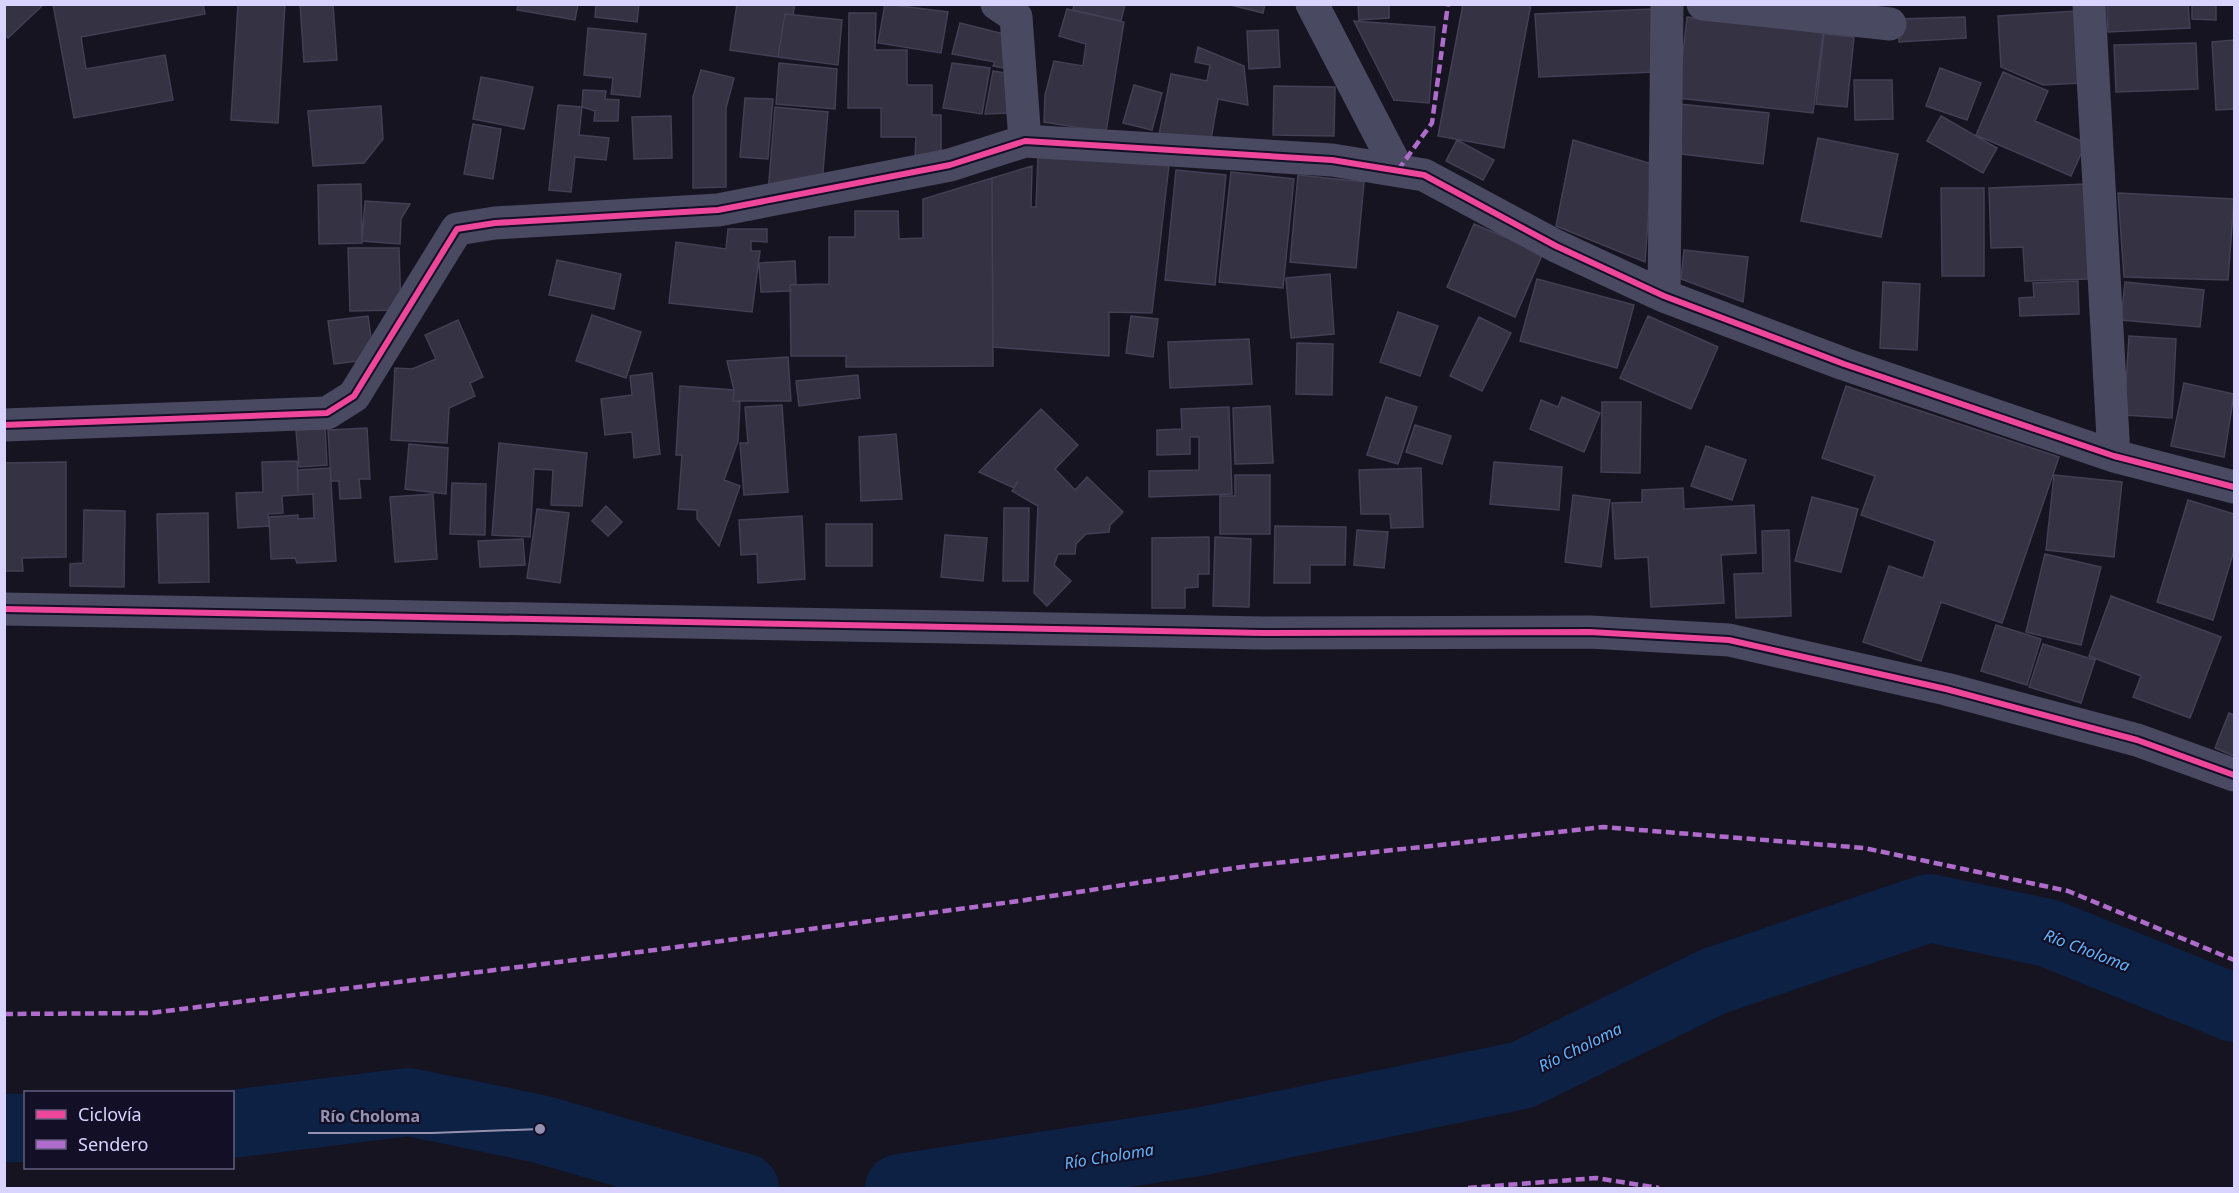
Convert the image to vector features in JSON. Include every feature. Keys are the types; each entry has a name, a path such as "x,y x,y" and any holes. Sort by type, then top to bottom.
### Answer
{"street":[{"path":"997,4 1016,17 1025,141"},
{"path":"1312,4 1398,170"},
{"path":"1664,296 1667,4"},
{"path":"1703,4 1890,24"},
{"path":"2089,4 2114,456"},
{"path":"4,425 327,413 354,396 457,229 495,223 718,210 950,165 1025,141 1332,160 1424,175 1557,246 1664,296 1844,364 2114,456 2235,488"},
{"path":"4,609 1262,633 1590,632 1730,640 1946,689 2126,736 2235,775"}],"building":[{"path":"4,4 44,4 8,38 4,34"},
{"path":"53,4 203,4 205,14 81,37 86,69 165,55 173,100 74,118"},
{"path":"238,4 285,4 278,123 231,120"},
{"path":"300,4 333,4 337,60 304,62"},
{"path":"518,4 578,4 575,20 517,10"},
{"path":"596,4 639,4 637,22 595,17"},
{"path":"737,4 795,4 793,15 785,14 778,57 730,50"},
{"path":"885,4 948,12 941,53 878,43"},
{"path":"1074,4 1125,4 1121,21 1073,10"},
{"path":"1227,4 1265,4 1263,13"},
{"path":"1358,4 1389,4 1389,18 1359,20"},
{"path":"1463,4 1531,4 1504,148 1438,136"},
{"path":"2107,4 2188,4 2190,28 2108,32"},
{"path":"2192,4 2216,4 2216,20 2192,19"},
{"path":"1067,9 1124,22 1106,132 1044,122 1045,95 1054,61 1083,66 1086,44 1059,36"},
{"path":"1653,9 1655,72 1539,77 1535,14"},
{"path":"2077,11 2081,83 2043,85 2001,67 1998,16"},
{"path":"849,13 876,13 875,50 907,50 907,85 932,85 932,115 941,115 941,157 915,157 916,137 881,137 881,108 848,108"},
{"path":"785,14 842,20 838,65 778,57"},
{"path":"1687,17 1823,33 1813,113 1678,98"},
{"path":"1965,17 1966,38 1899,42 1898,19"},
{"path":"1354,21 1435,27 1429,103 1394,100"},
{"path":"960,23 1012,36 1009,69 993,66 995,62 952,54"},
{"path":"588,28 646,34 640,97 611,94 613,78 584,75"},
{"path":"1278,30 1280,67 1249,69 1247,31"},
{"path":"1824,34 1854,37 1847,107 1816,104"},
{"path":"2234,40 2234,109 2216,110 2212,42"},
{"path":"2196,43 2198,89 2116,92 2114,45"},
{"path":"1198,47 1244,66 1248,105 1218,99 1210,145 1159,135 1171,74 1207,81 1210,65 1195,62"},
{"path":"779,63 837,69 835,109 776,104"},
{"path":"952,63 990,68 982,114 943,108"},
{"path":"1940,68 1981,83 1967,120 1926,106"},
{"path":"701,70 734,78 726,108 726,187 693,188 693,97"},
{"path":"993,71 1012,74 1010,113 985,114"},
{"path":"2003,72 2048,91 2035,121 2086,143 2071,176 1976,135"},
{"path":"481,77 533,87 524,129 473,119"},
{"path":"1854,80 1892,80 1893,119 1855,120"},
{"path":"1134,85 1162,93 1152,130 1123,123"},
{"path":"1274,86 1335,87 1334,136 1273,135"},
{"path":"583,90 606,91 605,99 619,100 618,121 594,121 595,111 582,107"},
{"path":"745,98 773,99 768,159 740,157"},
{"path":"1679,104 1769,113 1763,164 1682,154"},
{"path":"558,105 582,107 579,135 609,138 606,160 575,157 571,192 549,190"},
{"path":"381,106 383,139 364,163 313,166 308,111"},
{"path":"775,107 828,112 822,183 768,193"},
{"path":"671,116 672,158 634,159 632,117"},
{"path":"1941,116 1997,148 1983,173 1927,141"},
{"path":"473,124 501,129 493,179 464,174"},
{"path":"1818,138 1898,154 1881,237 1801,221"},
{"path":"1457,140 1494,160 1483,180 1446,161"},
{"path":"1573,140 1652,164 1645,262 1556,226"},
{"path":"1038,155 1169,165 1152,313 1109,312 1109,356 993,347 992,178 1032,166 1031,207 1036,207"},
{"path":"1176,170 1226,175 1215,285 1165,280"},
{"path":"1231,172 1294,179 1283,288 1219,282"},
{"path":"1298,175 1364,182 1356,268 1290,262"},
{"path":"992,178 993,366 846,367 846,356 791,356 790,285 829,284 829,237 855,237 855,211 898,211 899,239 923,238 923,199"},
{"path":"361,184 362,243 319,244 318,185"},
{"path":"2085,184 2088,279 2025,281 2023,247 1991,248 1989,188"},
{"path":"1941,188 1984,188 1984,276 1942,276"},
{"path":"2118,193 2234,199 2228,280 2124,277"},
{"path":"365,201 410,204 401,219 400,244 362,241"},
{"path":"1474,224 1543,253 1515,317 1447,287"},
{"path":"728,229 767,229 767,242 751,241 751,251 760,251 752,312 669,303 676,242 726,249"},
{"path":"348,248 399,248 401,310 350,311"},
{"path":"1684,250 1748,257 1743,302 1681,279"},
{"path":"557,260 621,274 614,309 549,295"},
{"path":"795,261 796,284 790,285 791,291 761,292 759,263"},
{"path":"1330,274 1334,334 1291,338 1286,278"},
{"path":"1537,279 1634,305 1617,368 1520,341"},
{"path":"2078,281 2079,314 2020,316 2019,298 2034,297 2033,283"},
{"path":"1883,282 1920,284 1917,350 1880,348"},
{"path":"2125,282 2204,290 2200,327 2121,320"},
{"path":"1398,312 1438,326 1420,376 1380,362"},
{"path":"592,315 641,332 626,378 576,361"},
{"path":"368,316 374,359 334,364 328,321"},
{"path":"1131,316 1158,319 1153,357 1126,353"},
{"path":"1648,316 1718,347 1691,409 1620,378"},
{"path":"1479,317 1511,333 1482,391 1450,376"},
{"path":"458,320 483,377 470,383 475,396 449,408 447,443 391,440 395,368 412,369 436,359 425,335"},
{"path":"2129,336 2176,339 2172,418 2124,415"},
{"path":"1249,339 1252,384 1170,388 1168,342"},
{"path":"1297,343 1333,344 1332,395 1296,394"},
{"path":"788,357 791,401 733,401 734,390 727,361"},
{"path":"652,373 660,454 634,458 632,432 605,435 601,399 632,395 630,376"},
{"path":"858,375 860,398 799,406 796,381"},
{"path":"2184,383 2234,394 2224,457 2171,446"},
{"path":"680,386 734,390 733,401 740,402 738,441 724,480 740,486 719,546 697,519 697,510 678,509 682,455 676,455"},
{"path":"1846,386 2059,457 2002,623 1941,602 1921,661 1863,642 1889,566 1923,578 1935,541 1861,515 1875,476 1822,458"},
{"path":"1386,397 1417,407 1398,464 1367,455"},
{"path":"1562,397 1600,413 1584,452 1530,429 1541,400 1558,407"},
{"path":"1602,402 1641,402 1640,473 1601,472"},
{"path":"782,405 788,492 744,495 740,443 748,443 745,407"},
{"path":"1270,406 1273,463 1235,464 1233,408"},
{"path":"1229,407 1232,494 1149,497 1149,471 1199,470 1199,437 1190,437 1190,454 1157,455 1157,430 1182,429 1181,409"},
{"path":"1041,409 1078,445 1055,469 1075,490 1087,477 1123,512 1110,525 1109,532 1086,534 1076,544 1075,554 1058,554 1054,565 1071,581 1047,606 1034,593 1038,506 1012,491 1014,488 979,472"},
{"path":"1415,425 1451,436 1442,464 1406,452"},
{"path":"325,428 327,465 299,467 296,430"},
{"path":"367,428 370,479 359,479 361,498 340,499 339,481 331,481 328,430"},
{"path":"896,434 902,499 861,501 859,437"},
{"path":"499,443 587,453 582,506 551,505 553,470 534,469 530,537 492,535"},
{"path":"409,444 448,448 446,494 405,489"},
{"path":"1706,446 1746,460 1732,500 1691,486"},
{"path":"297,461 298,493 298,470 330,468 336,561 297,563 295,558 271,559 269,517 298,515 298,519 314,518 313,494 282,496 283,513 268,514 269,526 238,528 236,493 263,492 262,462"},
{"path":"66,462 66,557 22,558 23,571 4,571 4,463"},
{"path":"1494,462 1562,467 1559,510 1490,504"},
{"path":"1421,468 1423,527 1391,528 1390,514 1361,514 1359,470"},
{"path":"1235,475 1270,475 1270,534 1220,534 1220,496 1235,496"},
{"path":"2054,475 2122,482 2114,557 2046,550"},
{"path":"452,483 486,484 485,535 450,534"},
{"path":"1683,488 1684,509 1754,505 1756,553 1721,555 1724,603 1651,607 1648,557 1615,559 1612,503 1642,502 1642,490"},
{"path":"433,494 437,559 395,562 390,497"},
{"path":"1573,495 1610,500 1601,567 1565,562"},
{"path":"1812,497 1858,509 1841,572 1795,561"},
{"path":"2188,500 2234,514 2234,551 2213,620 2157,602"},
{"path":"606,506 622,522 608,536 592,521"},
{"path":"1004,508 1029,508 1028,581 1003,581"},
{"path":"537,509 569,513 560,583 527,578"},
{"path":"84,510 125,511 124,587 70,586 70,564 83,563"},
{"path":"208,513 209,582 159,583 157,514"},
{"path":"802,516 805,579 758,583 757,554 741,555 739,520"},
{"path":"826,524 872,524 872,566 826,566"},
{"path":"1275,526 1346,527 1345,565 1310,565 1310,583 1274,583"},
{"path":"1357,530 1388,532 1384,568 1354,565"},
{"path":"1789,530 1791,616 1736,618 1734,574 1763,573 1762,531"},
{"path":"945,535 987,538 983,581 941,577"},
{"path":"1209,537 1209,574 1198,574 1198,587 1185,588 1185,608 1152,608 1152,538"},
{"path":"1215,537 1251,539 1249,607 1213,606"},
{"path":"523,539 525,565 480,567 478,541"},
{"path":"2045,554 2101,567 2081,645 2026,632"},
{"path":"2111,596 2221,637 2190,718 2133,697 2141,676 2089,656"},
{"path":"1996,625 2041,639 2027,685 1981,671"},
{"path":"2043,644 2095,660 2081,703 2029,687"},
{"path":"2229,713 2234,715 2234,756 2215,748"}],"waterway":[{"name":"Río Choloma","path":"899,1188 1198,1142 1522,1075 1714,981 1929,908 2048,933 2234,1008"},
{"name":"Río Choloma","path":"234,1124 409,1102 540,1129 745,1188"},
{"name":"Río Choloma","path":"4,1128 24,1128"}],"marked path":[{"path":"1398,170 1432,123 1448,4"},
{"path":"4,1014 150,1013 647,951 1019,901 1248,866 1603,827 1864,848 2068,891 2234,960"},
{"path":"1468,1188 1596,1178 1659,1188"}],"cycle path":[{"path":"4,425 327,413 354,396 457,229 495,223 718,210 950,165 1025,141 1332,160 1424,175 1556,246 1664,296 1844,364 2114,456 2234,487"},
{"path":"4,609 1262,633 1590,632 1729,640 1946,689 2137,740 2234,775"}],"place":[{"name":"Río Choloma","path":"540,1129"}]}
